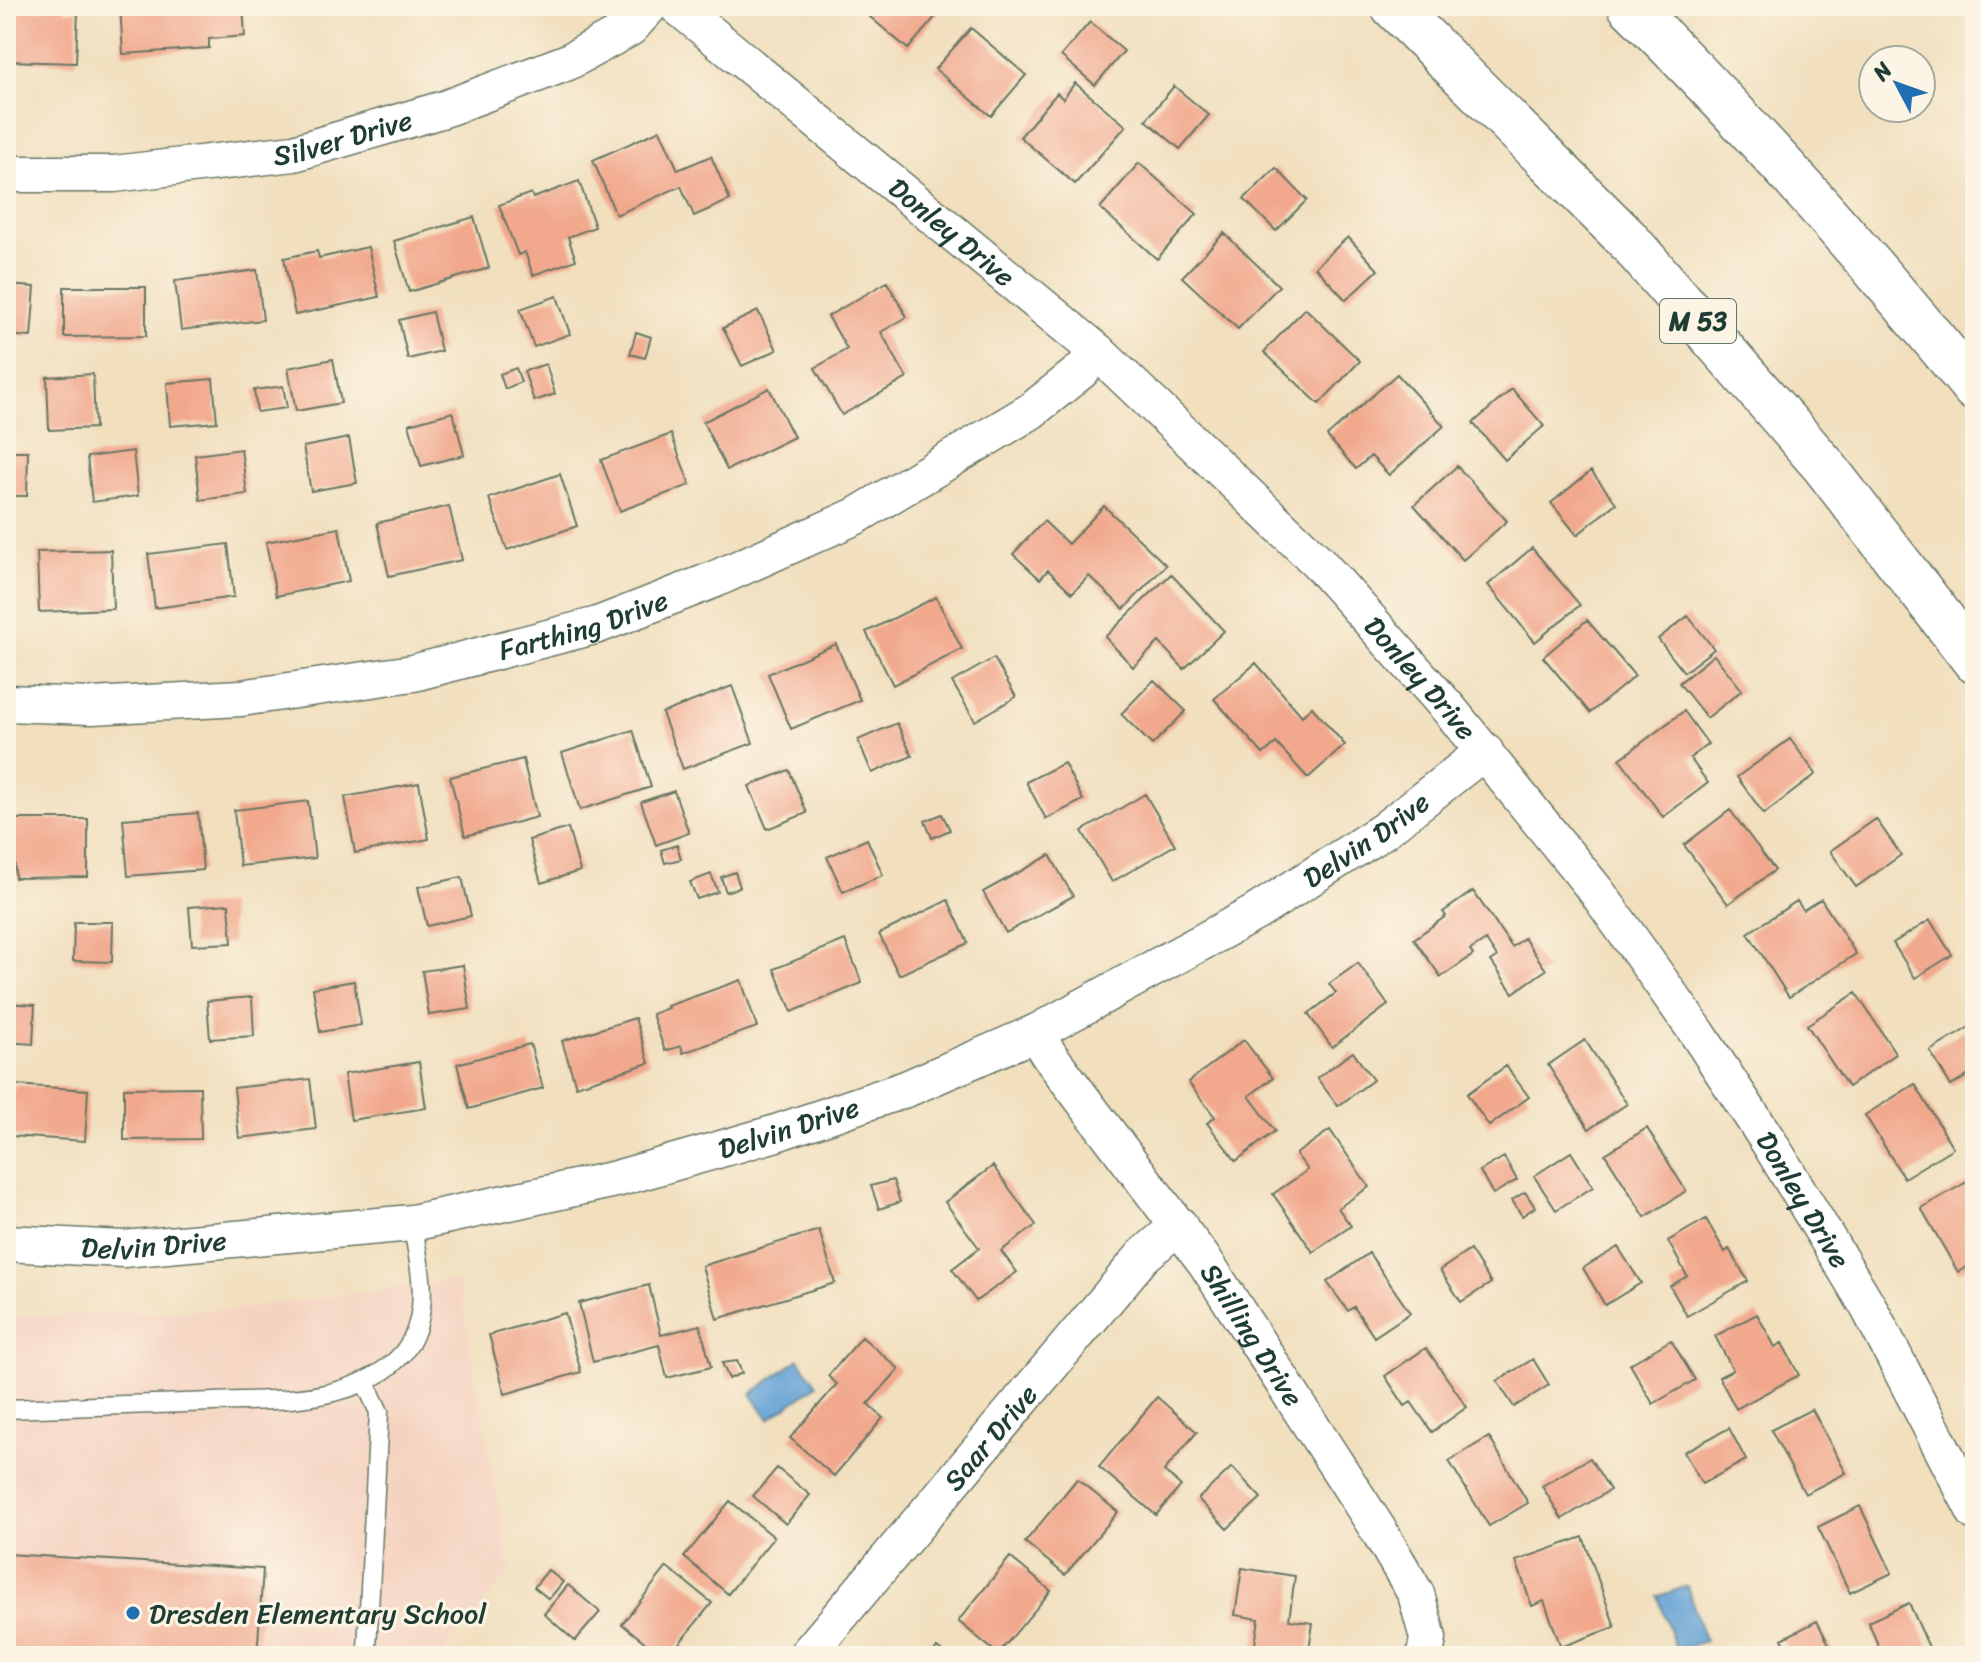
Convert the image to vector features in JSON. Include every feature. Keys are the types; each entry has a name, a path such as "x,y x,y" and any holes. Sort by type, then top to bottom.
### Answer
{"highway":[{"name":"M 53","path":"1393,6 1626,238 1824,466 1975,661"},
{"path":"1630,6 1840,230 1975,389"}],"street":[{"name":"Silver Drive","path":"6,174 114,174 294,153 444,109 568,62 610,42 630,28 650,6"},
{"name":"Donley Drive","path":"677,6 1098,352 1318,562 1485,751 1606,905 1746,1107 1869,1308 1975,1512"},
{"name":"Farthing Drive","path":"6,703 92,706 241,698 413,673 598,625 713,580 856,516 1031,411 1072,379 1098,352"},
{"name":"Delvin Drive","path":"6,1243 123,1249 412,1223 616,1179 773,1134 906,1089 1035,1033 1255,913 1383,831 1485,751"},
{"name":"Shilling Drive","path":"1035,1033 1206,1263 1362,1504 1416,1594 1428,1638 1425,1656"},
{"name":"Saar Drive","path":"806,1656 1143,1256 1179,1225"}],"lane":[{"path":"6,1409 286,1399 340,1391 365,1382 388,1369 410,1344 420,1317 421,1279 412,1223"},
{"path":"365,1382 379,1412 367,1649"}],"shaded area":[{"name":"Dresden Elementary School","path":"458,1280 511,1571 441,1656 6,1656 6,1317 235,1309"}],"water":[{"path":"799,1359 817,1385 769,1419 751,1394"},
{"path":"1687,1586 1705,1641 1676,1650 1658,1596"}],"building":[{"path":"45,6 65,6 65,11 78,11 76,63 6,61 6,9 45,10"},
{"path":"120,6 243,6 245,36 209,39 209,48 123,54"},
{"path":"857,6 940,6 943,8 908,49"},
{"path":"1090,22 1124,51 1095,85 1061,56"},
{"path":"971,28 1026,75 991,116 935,69"},
{"path":"1075,83 1126,126 1075,184 1020,137 1057,93 1063,99"},
{"path":"1174,86 1209,115 1180,149 1146,120"},
{"path":"660,130 678,170 711,156 730,200 694,216 681,186 616,215 593,160"},
{"path":"1139,163 1197,214 1157,259 1100,208"},
{"path":"1276,168 1307,200 1276,231 1244,199"},
{"path":"579,181 595,227 568,237 576,260 533,275 525,252 518,255 499,205 531,193 533,198"},
{"path":"474,217 489,268 409,292 394,241"},
{"path":"1224,233 1279,286 1238,329 1182,277"},
{"path":"1348,237 1378,270 1346,300 1315,267"},
{"path":"368,247 379,297 295,315 284,258 317,251 319,258"},
{"path":"257,270 263,320 181,330 175,281"},
{"path":"887,282 907,317 881,332 907,378 842,415 815,368 847,349 828,316"},
{"path":"6,285 35,287 31,337 6,335"},
{"path":"64,287 146,287 146,336 64,337"},
{"path":"557,296 570,334 534,347 520,309"},
{"path":"1305,308 1360,361 1319,404 1264,352"},
{"path":"758,311 777,350 742,366 723,328"},
{"path":"432,312 441,351 408,359 399,320"},
{"path":"636,332 651,337 645,358 630,354"},
{"path":"333,359 341,403 296,411 288,368"},
{"path":"546,364 555,394 534,401 524,371"},
{"path":"516,368 521,382 505,389 500,374"},
{"path":"93,374 95,428 49,430 47,377"},
{"path":"1397,374 1444,426 1389,475 1371,456 1356,469 1327,436"},
{"path":"213,379 217,422 170,426 167,383"},
{"path":"283,386 287,408 257,412 254,390"},
{"path":"769,388 794,437 727,470 703,422"},
{"path":"1512,389 1544,426 1505,460 1473,423"},
{"path":"453,412 464,455 421,466 409,424"},
{"path":"671,434 690,485 620,511 601,460"},
{"path":"349,438 357,483 311,491 303,447"},
{"path":"241,449 247,494 200,500 195,455"},
{"path":"6,451 28,451 27,496 6,496"},
{"path":"133,451 138,496 92,502 87,457"},
{"path":"1457,466 1507,521 1463,560 1414,505"},
{"path":"1591,471 1616,503 1577,535 1551,503"},
{"path":"560,474 577,526 507,550 489,498"},
{"path":"449,506 462,560 389,576 377,523"},
{"path":"1104,506 1166,565 1124,609 1089,576 1072,593 1048,570 1040,579 1013,554 1044,521 1068,544"},
{"path":"339,528 349,581 276,596 266,542"},
{"path":"228,544 234,597 155,608 148,554"},
{"path":"1532,548 1580,605 1535,642 1488,585"},
{"path":"111,550 113,609 39,612 37,552"},
{"path":"1171,574 1224,631 1184,669 1159,642 1133,667 1105,637"},
{"path":"936,597 962,649 893,685 866,632"},
{"path":"1688,616 1714,649 1684,672 1658,639"},
{"path":"1587,620 1635,676 1590,713 1543,657"},
{"path":"836,644 860,700 791,729 768,674"},
{"path":"1714,655 1742,690 1707,718 1679,683"},
{"path":"994,658 1016,697 975,721 952,682"},
{"path":"1256,663 1302,716 1312,707 1345,745 1308,778 1276,743 1263,754 1214,699"},
{"path":"1154,680 1186,711 1152,745 1121,714"},
{"path":"732,686 753,743 683,769 662,713"},
{"path":"1684,711 1708,744 1690,758 1708,783 1663,817 1620,759"},
{"path":"897,723 912,756 872,773 858,740"},
{"path":"633,730 651,787 580,810 562,753"},
{"path":"1790,739 1816,774 1764,814 1737,777"},
{"path":"523,759 537,817 465,836 450,777"},
{"path":"1064,763 1083,800 1046,819 1026,782"},
{"path":"789,770 807,813 767,829 749,786"},
{"path":"419,783 429,839 355,853 345,797"},
{"path":"674,791 689,833 656,845 641,802"},
{"path":"1145,794 1175,845 1112,882 1082,831"},
{"path":"308,801 315,858 240,866 234,810"},
{"path":"1730,810 1775,870 1728,904 1684,845"},
{"path":"198,813 203,870 128,876 123,819"},
{"path":"942,814 950,830 932,838 925,821"},
{"path":"14,819 88,819 88,877 15,878"},
{"path":"1876,819 1901,855 1856,887 1830,851"},
{"path":"568,828 580,871 541,883 529,840"},
{"path":"867,839 883,875 843,892 827,857"},
{"path":"677,845 681,859 665,863 661,850"},
{"path":"1050,855 1073,896 1006,933 983,892"},
{"path":"735,872 740,887 726,892 721,877"},
{"path":"711,874 718,892 697,899 690,882"},
{"path":"462,877 471,916 427,926 418,887"},
{"path":"1473,891 1512,947 1524,938 1546,970 1513,993 1491,961 1497,957 1486,940 1470,950 1473,955 1441,977 1414,939 1446,916 1443,912"},
{"path":"1821,899 1856,954 1789,997 1748,933 1797,901 1803,910"},
{"path":"948,900 968,943 899,975 879,934"},
{"path":"229,904 232,943 192,945 189,907"},
{"path":"1930,920 1952,955 1915,978 1893,943"},
{"path":"74,922 113,922 112,962 73,961"},
{"path":"845,940 862,983 792,1012 774,969"},
{"path":"1358,963 1388,1005 1332,1047 1308,1014 1336,993 1329,984"},
{"path":"463,965 470,1009 429,1015 422,971"},
{"path":"741,980 757,1027 683,1053 681,1046 665,1051 652,1014"},
{"path":"354,981 361,1025 320,1032 313,988"},
{"path":"1856,993 1896,1054 1848,1087 1807,1025"},
{"path":"252,997 254,1036 210,1039 207,1001"},
{"path":"6,1003 35,1005 33,1044 6,1042"},
{"path":"635,1018 649,1063 576,1086 562,1041"},
{"path":"1971,1026 1975,1032 1975,1071 1951,1086 1930,1051"},
{"path":"1244,1040 1273,1078 1249,1096 1275,1131 1236,1161 1207,1123 1215,1117 1188,1082"},
{"path":"1585,1040 1627,1104 1589,1129 1548,1065"},
{"path":"530,1044 543,1088 469,1109 457,1064"},
{"path":"1353,1052 1373,1080 1338,1106 1317,1078"},
{"path":"419,1062 426,1108 351,1120 344,1074"},
{"path":"1506,1066 1529,1097 1489,1126 1467,1094"},
{"path":"310,1079 316,1129 239,1138 234,1088"},
{"path":"1915,1084 1953,1148 1904,1178 1865,1115"},
{"path":"14,1085 88,1090 85,1141 11,1136"},
{"path":"200,1087 201,1139 124,1140 124,1088"},
{"path":"1647,1128 1686,1191 1645,1217 1605,1154"},
{"path":"1330,1130 1369,1187 1338,1208 1351,1226 1313,1252 1273,1194 1308,1170 1296,1154"},
{"path":"1571,1152 1593,1187 1556,1210 1534,1176"},
{"path":"1504,1157 1517,1180 1493,1194 1480,1171"},
{"path":"993,1166 1036,1225 1001,1251 1017,1272 976,1301 952,1269 979,1248 945,1202"},
{"path":"1972,1179 1975,1184 1975,1262 1958,1272 1921,1208"},
{"path":"893,1180 900,1202 879,1209 871,1186"},
{"path":"1525,1192 1535,1207 1522,1216 1512,1200"},
{"path":"1706,1219 1725,1252 1729,1249 1748,1281 1687,1316 1670,1286 1687,1276 1668,1241"},
{"path":"819,1230 835,1283 717,1319 702,1266"},
{"path":"1618,1247 1641,1283 1605,1305 1583,1268"},
{"path":"1470,1250 1491,1283 1461,1302 1440,1270"},
{"path":"1369,1253 1410,1313 1374,1337 1354,1307 1348,1311 1327,1282"},
{"path":"649,1285 661,1335 700,1325 711,1367 667,1378 659,1345 593,1362 579,1303"},
{"path":"565,1313 581,1372 505,1394 489,1335"},
{"path":"1757,1314 1775,1347 1782,1343 1799,1375 1736,1409 1719,1377 1733,1370 1715,1336"},
{"path":"862,1337 899,1369 868,1404 883,1418 834,1476 790,1438 837,1384 828,1376"},
{"path":"1671,1340 1695,1380 1653,1404 1630,1364"},
{"path":"1426,1348 1467,1407 1432,1432 1411,1402 1405,1406 1385,1376"},
{"path":"1533,1359 1549,1385 1514,1407 1497,1381"},
{"path":"737,1361 742,1373 729,1379 722,1363"},
{"path":"1157,1397 1197,1432 1164,1471 1181,1486 1156,1515 1099,1467"},
{"path":"1812,1409 1846,1473 1805,1494 1771,1430"},
{"path":"1729,1428 1746,1460 1702,1484 1684,1452"},
{"path":"1489,1437 1528,1503 1489,1526 1449,1461"},
{"path":"1590,1458 1610,1490 1562,1519 1542,1486"},
{"path":"1232,1467 1261,1498 1227,1529 1198,1499"},
{"path":"777,1468 810,1495 786,1524 753,1496"},
{"path":"1077,1479 1118,1512 1065,1575 1025,1542"},
{"path":"730,1501 774,1537 728,1594 684,1557"},
{"path":"1860,1506 1892,1573 1850,1593 1818,1527"},
{"path":"1583,1537 1615,1627 1561,1647 1544,1601 1532,1606 1516,1561"},
{"name":"Dresden Elementary School","path":"6,1554 263,1569 257,1656 6,1656"},
{"path":"1010,1557 1051,1591 998,1654 958,1621"},
{"path":"667,1567 712,1603 669,1656 662,1656 622,1624"},
{"path":"1242,1568 1295,1576 1289,1620 1313,1623 1308,1656 1253,1656 1259,1619 1235,1615"},
{"path":"548,1570 563,1582 549,1599 534,1587"},
{"path":"568,1585 600,1612 575,1641 544,1614"},
{"path":"1909,1603 1933,1656 1883,1656 1868,1622"},
{"path":"1817,1621 1835,1656 1791,1656 1782,1639"},
{"path":"937,1648 948,1656 931,1656"}],"place":[{"name":"Dresden Elementary School","path":"133,1613"}]}
